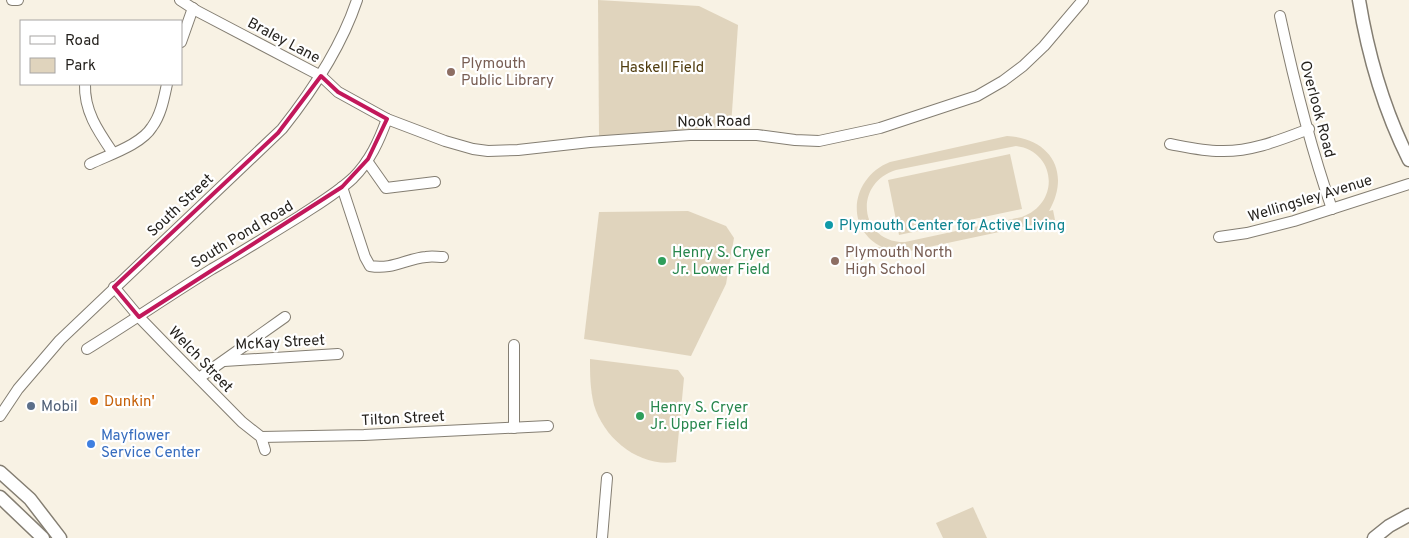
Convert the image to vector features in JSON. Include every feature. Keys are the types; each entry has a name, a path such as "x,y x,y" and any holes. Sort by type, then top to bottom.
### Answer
{"main road":[{"path":"1359,0 1363,26 1375,70 1394,127 1409,160"},
{"path":"0,472 30,499 60,538"},
{"path":"0,497 43,538"},
{"path":"0,512 18,514"},
{"path":"1374,538 1389,526 1409,515"}],"street":[{"path":"12,0 18,0"},
{"name":"Braley Lane","path":"180,0 320,76"},
{"name":"South Street","path":"0,416 18,389 53,348 114,287 278,132 320,76 345,30 357,0"},
{"name":"Nook Road","path":"320,76 338,92 387,119 444,140 473,149 488,151 533,150 590,142 690,135 757,135 795,140 827,140 888,126 977,96 1023,66 1056,32 1083,0"},
{"path":"182,39 193,8"},
{"name":"Overlook Road","path":"1280,16 1295,84 1332,209"},
{"path":"85,85 84,97 90,118 112,153"},
{"path":"90,164 136,142 146,135 153,126 163,104 167,85"},
{"name":"South Pond Road","path":"87,349 139,317 158,302 260,242 342,187 367,161 376,146 387,119"},
{"path":"1170,144 1214,151 1238,150 1262,146 1309,129"},
{"path":"367,161 386,188 435,182"},
{"name":"Wellingsley Avenue","path":"1219,237 1270,228 1409,184"},
{"path":"342,187 365,257 370,266 391,267 426,256 443,257"},
{"name":"Welch Street","path":"114,287 139,317 242,422 261,437"},
{"path":"199,378 285,317"},
{"path":"514,345 514,428"},
{"name":"McKay Street","path":"224,361 338,354"},
{"name":"Tilton Street","path":"261,437 364,435 548,426"},
{"path":"261,437 265,450"},
{"path":"602,538 607,478"}],"highlighted area":[{"path":"321,76 338,92 387,119 368,159 342,187 139,317 114,287 278,133"}],"green space":[{"name":"Haskell Field","path":"598,0 699,6 738,25 731,126 599,136"},
{"path":"1007,136 1022,138 1035,143 1053,160 1057,171 1058,184 1049,211 1053,210 1055,220 877,258 875,248 882,247 870,238 861,227 857,215 857,203 860,190 867,179 877,169 890,162","holes":["1016,146 1029,150 1039,157 1046,167 1049,178 1048,190 1043,201 1035,210 1022,217 905,242 890,240 878,233 871,223 867,212 868,199 873,187 882,177 896,170"]},
{"path":"1010,154 1022,209 899,235 888,180"},
{"name":"Henry S. Cryer Jr. Lower Field","path":"688,211 726,226 734,238 726,284 691,356 584,339 599,212"},
{"name":"Henry S. Cryer Jr. Upper Field","path":"590,359 678,370 684,378 676,462 663,463 637,456 615,440 606,429 594,405"},
{"path":"973,507 987,538 943,538 936,523"}],"place":[{"name":"Plymouth Public Library","path":"451,72"},
{"name":"Plymouth Center for Active Living","path":"829,225"},
{"name":"Henry S. Cryer Jr. Lower Field","path":"662,261"},
{"name":"Plymouth North High School","path":"835,261"},
{"name":"Dunkin'","path":"94,401"},
{"name":"Mobil","path":"31,406"},
{"name":"Henry S. Cryer Jr. Upper Field","path":"640,416"},
{"name":"Mayflower Service Center","path":"91,444"}]}
